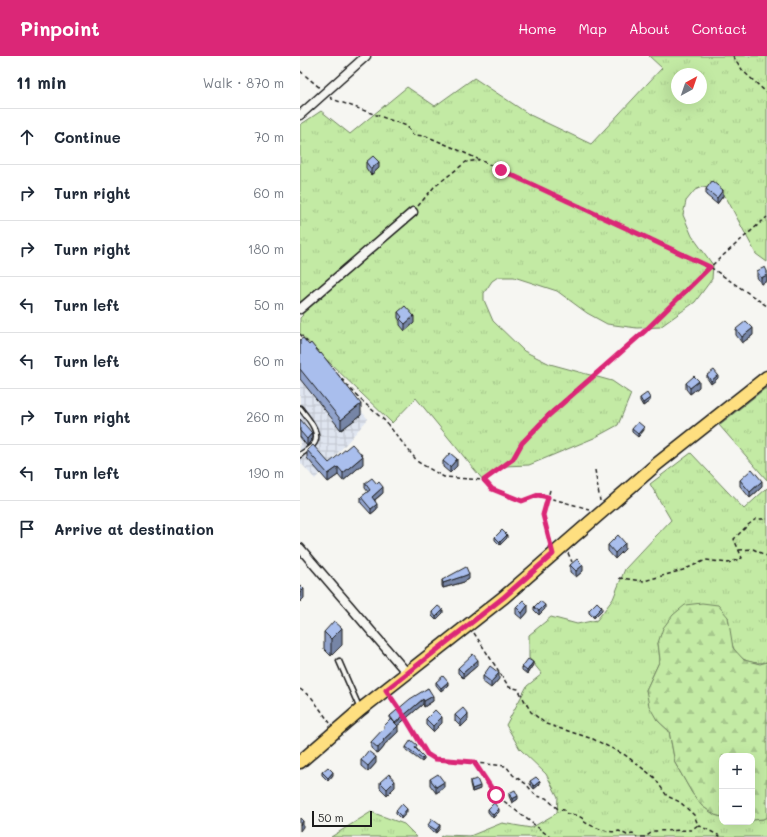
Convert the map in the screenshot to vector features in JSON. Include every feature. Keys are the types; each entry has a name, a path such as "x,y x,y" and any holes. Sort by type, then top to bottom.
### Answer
{"main road":[{"path":"300,762 360,710 504,597 657,464 767,377"}],"street":[{"path":"300,115 366,56"},
{"path":"300,309 413,212"},
{"path":"300,548 407,673"}],"lane":[{"path":"300,408 310,421 316,433 316,442 312,447 300,455"},
{"path":"339,661 360,710"}],"path":[{"path":"732,56 743,71 767,93"},
{"path":"300,71 332,99 406,126 413,135 426,136 710,267 767,306"},
{"path":"413,212 434,187 466,162 479,160"},
{"path":"336,373 361,400 385,421 418,462 444,477 484,480 513,459 522,443 548,416 646,330 710,267 767,217"},
{"path":"300,334 310,345"},
{"path":"484,480 492,489 522,501 538,495 601,512 595,470"},
{"path":"550,490 543,515 553,554"},
{"path":"619,578 644,581 683,570 706,560 728,563 742,558 734,539 756,519 767,519"},
{"path":"739,550 753,549 767,556"},
{"path":"469,624 509,687 518,689 531,712 546,724 593,739 625,755 654,777 667,796 680,802 694,815 698,825 722,837"},
{"path":"300,689 312,698 336,731"},
{"path":"386,690 427,754 435,759 506,766 513,775 526,784 536,796 546,798 558,809 564,810 567,814 581,817 585,823 596,827 615,832 619,831 627,835 633,834 637,837"},
{"path":"474,762 496,795 550,837"},
{"path":"640,837 645,837 654,831 691,830 698,825"}],"shaded area":[{"path":"300,340 368,419 315,479 300,462"}],"green space":[{"path":"649,56 767,56 767,262 756,254 727,199 716,189 702,187 695,190 686,201 683,215 692,236 713,265 712,279 695,302 660,327 637,328 607,324 587,313 557,291 514,277 498,277 492,281 484,293 484,300 493,321 524,351 550,364 612,381 631,394 618,425 594,438 529,465 504,466 483,480 416,398 392,423 300,334 300,318 303,315 300,312 300,125 321,111 350,134 407,87 435,106 474,78 530,115 591,144 662,68"},
{"path":"767,387 767,480 719,425"},
{"path":"691,453 744,509 767,488 767,662 757,663 740,657 734,649 728,617 658,643 660,660 646,690 657,720 669,731 675,763 692,793 702,806 719,816 719,825 755,825 755,820 767,817 767,837 440,837 444,835 470,836 502,823 531,828 557,813 558,797 546,774 520,749 506,725 527,686 542,674 529,658 529,635 551,617 577,624 597,620 613,599 625,569 671,520 650,484"},
{"path":"702,603 718,605 728,617 733,648 744,660 760,664 767,662 767,817 763,819 755,820 755,753 719,753 719,816 715,815 702,806 692,793 675,763 669,731 657,720 649,706 646,690 660,660 658,643 663,628 673,615 685,605"},
{"path":"371,812 404,824 417,837 331,837"}],"building":[{"path":"373,156 379,162 371,169 366,162"},
{"path":"712,181 723,190 717,198 706,189"},
{"path":"765,267 767,275 761,278 757,271"},
{"path":"405,306 414,316 405,324 400,319 402,317 398,312"},
{"path":"746,321 753,328 742,337 736,329"},
{"path":"303,338 309,345 311,343 320,354 321,353 361,404 341,420 300,369 300,340"},
{"path":"714,370 718,375 711,381 707,375"},
{"path":"694,376 699,381 690,388 686,383"},
{"path":"647,393 650,398 643,403 640,398"},
{"path":"300,419 312,433 307,439 300,431"},
{"path":"638,422 644,427 638,434 632,429"},
{"path":"352,444 363,456 343,473 338,467 328,474 307,450 313,445 329,463"},
{"path":"450,453 457,459 450,467 443,461"},
{"path":"752,469 762,481 750,492 740,480"},
{"path":"372,478 377,484 379,482 383,487 372,497 377,504 371,509 361,497 370,490 365,483"},
{"path":"502,530 507,535 500,542 495,537"},
{"path":"618,535 625,543 615,553 608,545"},
{"path":"577,559 583,565 576,571 570,565"},
{"path":"466,567 469,574 443,583 442,580"},
{"path":"300,585 304,589 300,593"},
{"path":"523,600 528,605 522,613 516,607"},
{"path":"540,601 545,605 539,611 534,607"},
{"path":"597,602 602,607 594,615 589,610"},
{"path":"438,606 443,610 436,617 432,612"},
{"path":"334,621 342,628 331,639 324,632"},
{"path":"473,654 478,660 463,673 458,668"},
{"path":"528,659 533,662 527,671 522,667"},
{"path":"490,666 499,673 491,682 483,676"},
{"path":"443,676 448,682 441,688 436,682"},
{"path":"428,688 433,696 424,701 423,699 395,723 390,716 410,699"},
{"path":"463,708 468,714 461,721 455,715"},
{"path":"435,710 442,717 433,726 426,719"},
{"path":"391,719 398,726 383,740 384,741 378,748 371,742"},
{"path":"411,740 417,745 415,748 424,757 422,759 406,747"},
{"path":"368,751 376,757 368,766 361,760"},
{"path":"328,767 333,772 328,778 322,772"},
{"path":"389,774 395,781 387,789 380,782"},
{"path":"438,774 444,782 436,787 430,779"},
{"path":"536,777 540,781 534,786 530,781"},
{"path":"477,779 480,786 472,789 470,781"},
{"path":"515,790 518,796 512,799 509,793"},
{"path":"494,803 499,809 493,815 488,809"},
{"path":"402,804 407,809 401,816 396,811"},
{"path":"300,818 303,821 300,825"},
{"path":"432,819 440,825 436,830 428,825"}],"route":[{"path":"496,795 474,762 435,759 427,754 386,690 504,597 553,554 543,515 548,497 538,495 522,501 492,489 484,480 513,459 522,443 548,416 646,330 710,267 501,170"}]}
